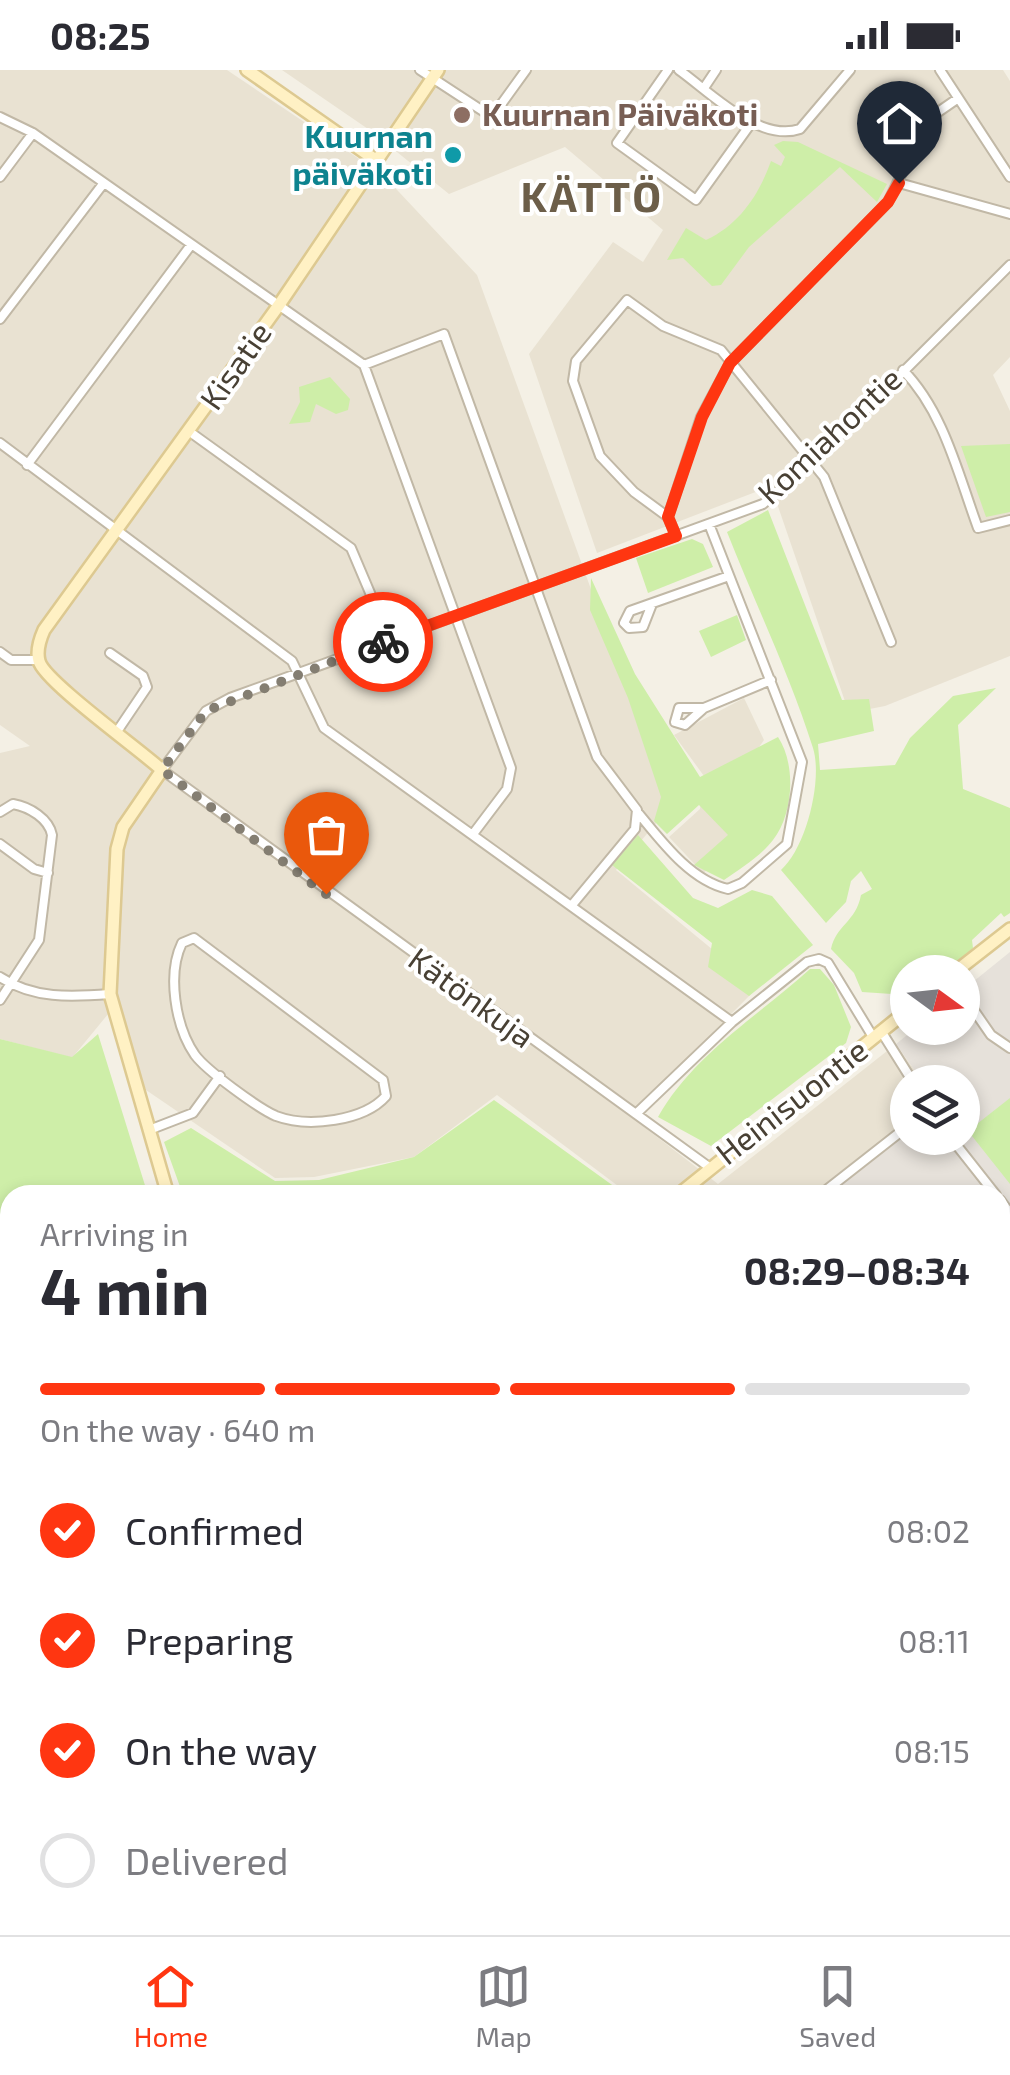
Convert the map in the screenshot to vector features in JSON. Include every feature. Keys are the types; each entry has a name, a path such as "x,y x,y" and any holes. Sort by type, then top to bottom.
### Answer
{"street":[{"path":"247,70 378,161"},
{"path":"420,70 435,74 492,117 526,70"},
{"path":"668,70 617,142 696,200 752,122"},
{"path":"680,70 752,122 790,132 800,129 850,70"},
{"path":"704,88 716,70"},
{"path":"940,70 1010,177"},
{"name":"Kisatie","path":"38,660 44,630 280,305 435,74"},
{"path":"668,517 702,417 730,363 888,202 928,119 958,98"},
{"path":"0,117 33,133 364,365 512,776 473,834"},
{"path":"0,177 33,133"},
{"path":"899,183 1010,214"},
{"path":"0,320 103,184"},
{"path":"27,464 191,245"},
{"name":"Komiahontie","path":"165,1185 110,994 117,849 123,827 206,711 762,504 813,462 1010,264"},
{"path":"676,536 668,517 634,492 600,456 573,381 576,362 627,300 663,326 721,350 824,476 891,642"},
{"path":"364,365 444,334 597,757 666,846 716,886 728,889 782,852 792,831 802,762 709,524"},
{"path":"903,370 923,390 936,416 978,528 1010,520"},
{"path":"190,432 352,548 390,640"},
{"path":"0,443 292,661 324,728 732,1022"},
{"path":"652,604 729,576"},
{"path":"0,652 11,660 38,660"},
{"path":"110,654 146,680 144,694 118,730"},
{"name":"Kätönkuja","path":"38,660 52,683 118,730 162,770 519,1033 638,1112 710,1167"},
{"path":"704,708 771,680"},
{"path":"0,812 14,804 25,806 49,824 48,873 39,940 0,1000"},
{"path":"572,905 634,830 636,810"},
{"path":"0,844 34,869 48,873"},
{"path":"977,955 1010,929"},
{"path":"194,938 383,1080 386,1096 377,1107 337,1119 299,1120 275,1116 220,1076 193,1052 176,998 177,953 182,942 194,938"},
{"path":"638,1112 732,1022 807,962 819,959 838,975 900,1065"},
{"path":"0,976 12,984 65,999 110,994"},
{"path":"980,1019 991,1035 1010,1048"},
{"name":"Heinisuontie","path":"689,1185 890,1024"},
{"path":"149,1130 193,1114 220,1076"},
{"path":"833,1185 890,1140"},
{"path":"964,1155 988,1185"}],"shaded area":[{"path":"0,70 227,70 383,175 477,275 670,807 616,870 758,987 630,1116 718,1184 897,1045 911,1065 890,1065 890,1141 839,1185 617,1185 497,1095 414,1157 314,1177 275,1178 146,1090 113,1008 72,1058 0,1039 0,753 30,746 0,725"},
{"path":"282,70 1003,70 1010,81 1010,357 993,375 1010,411 1010,656 885,706 849,713 771,486 597,553 529,354 613,242 643,262 663,230 565,147 449,194 371,131"},
{"path":"744,698 764,740 743,770 732,835 713,866 703,873 669,837 700,809 704,776 674,735"},
{"path":"1010,952 1010,1185 839,1185 890,1141 890,1155 980,1155 980,1065 911,1065 897,1045 980,1045 980,976"}],"green space":[{"path":"798,142 887,184 877,202 840,167 749,247 721,285 712,286 683,258 667,260 686,228 706,240 739,216 755,195 771,161 781,166 785,157 774,145"},
{"path":"330,377 350,399 348,410 336,414 316,404 310,422 289,424 300,402 299,387"},
{"path":"1010,444 1010,512 986,517 961,446"},
{"path":"768,510 842,700 869,699 874,731 818,744 820,770 895,765 910,738 953,696 996,688 958,725 963,789 1010,808 1010,913 1004,917 1001,913 972,940 973,948 964,955 890,955 890,994 862,992 854,973 831,949 861,895 872,889 861,871 851,881 846,902 826,923 781,870 805,830 814,795 816,762 794,693 727,532"},
{"path":"692,539 703,544 713,567 648,593 636,558"},
{"path":"591,578 635,674 700,777 778,737 784,748 790,788 780,829 763,851 724,880 694,865 728,835 699,805 667,834 654,821 661,797 628,698 590,610"},
{"path":"737,615 746,640 711,657 699,631"},
{"path":"638,835 693,898 718,908 752,890 772,896 813,945 749,996 708,967 712,943 612,865"},
{"path":"810,969 820,969 834,985 851,1027 846,1043 711,1146 658,1117 708,1055"},
{"path":"98,1034 145,1185 0,1185 0,1039 72,1057"},
{"path":"1010,1098 1010,1184 980,1146 980,1122"},
{"path":"494,1100 612,1185 179,1185 164,1142 191,1128 275,1181 319,1180 414,1157"}],"way so far":[{"path":"326,894 162,770 206,711 230,698 383,642"}],"place":[{"name":"Kuurnan Päiväkoti","path":"462,115"},
{"name":"Kuurnan päiväkoti","path":"453,155"}],"district":[{"name":"KÄTTÖ","path":"592,197"}],"route":[{"path":"383,642 676,536 668,517 702,417 730,363 888,202 899,183"}]}
